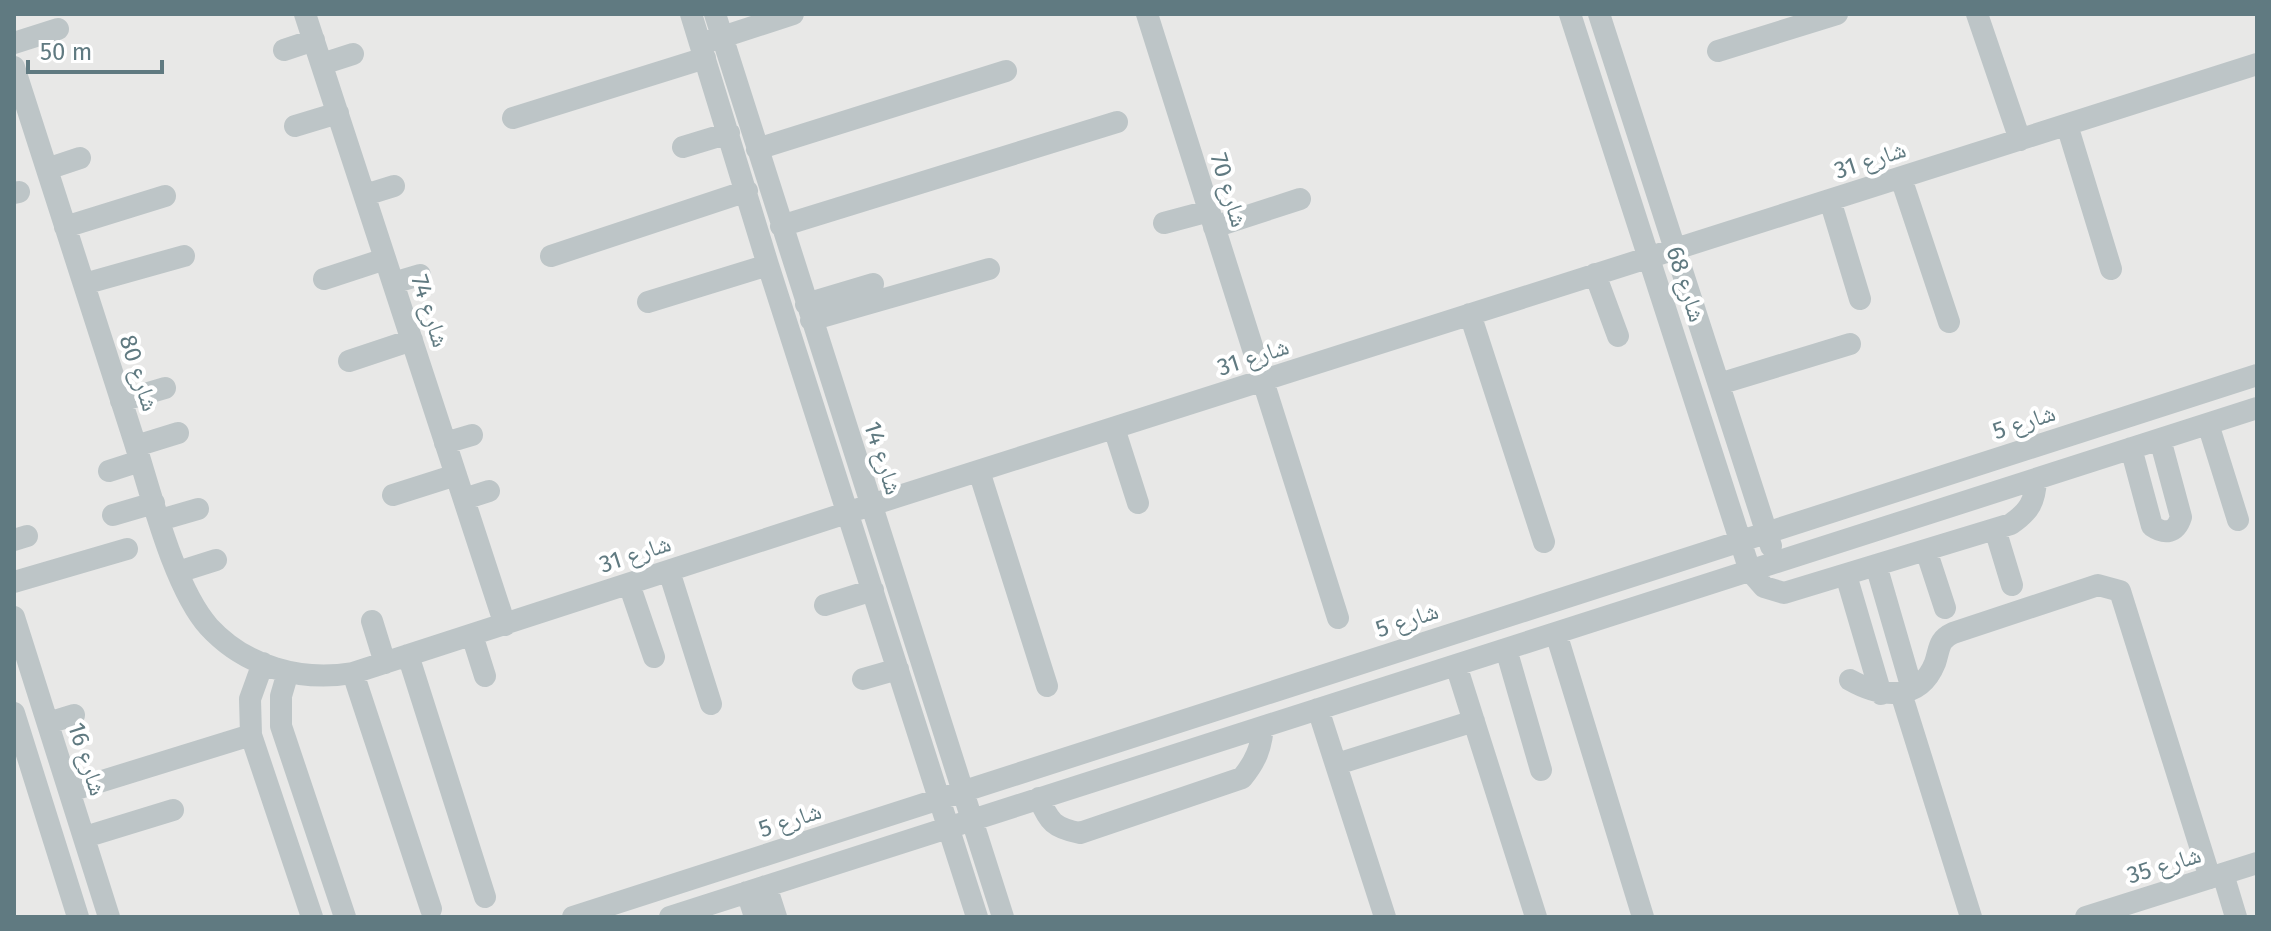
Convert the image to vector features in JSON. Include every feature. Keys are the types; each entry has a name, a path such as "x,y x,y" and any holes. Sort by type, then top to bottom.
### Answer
{"street":[{"name":"شارع 74","path":"305,14 505,625"},
{"name":"شارع 14","path":"691,14 757,149 1003,917"},
{"name":"شارع 14","path":"715,14 709,46 729,133 768,265 977,917"},
{"path":"513,118 793,14"},
{"name":"شارع 70","path":"1147,14 1338,618"},
{"name":"شارع 68","path":"1570,14 1750,571"},
{"name":"شارع 68","path":"1599,14 1776,562"},
{"path":"1718,51 1837,14"},
{"path":"1977,14 2020,140"},
{"path":"14,43 58,29"},
{"path":"284,50 314,40"},
{"path":"322,64 353,54"},
{"name":"شارع 80","path":"14,67 178,572 190,600 209,626 243,654 263,663"},
{"name":"شارع 31","path":"263,663 288,672 320,677 353,673 1595,274 2256,67"},
{"path":"757,149 1006,71"},
{"path":"295,126 338,113"},
{"path":"781,226 1117,122"},
{"path":"2067,125 2111,269"},
{"path":"683,147 729,133"},
{"path":"47,169 80,158"},
{"path":"1901,178 1949,322"},
{"path":"365,195 394,186"},
{"path":"551,256 747,191"},
{"path":"65,227 165,196"},
{"path":"1164,223 1211,219 1300,199"},
{"path":"1830,200 1860,299"},
{"path":"84,284 184,256"},
{"path":"324,279 385,259"},
{"path":"648,302 768,265"},
{"path":"809,312 989,269"},
{"path":"1595,274 1618,336"},
{"path":"393,283 420,275"},
{"path":"809,312 873,284"},
{"path":"1470,314 1544,542"},
{"path":"349,361 412,340"},
{"path":"1719,384 1850,344"},
{"name":"شارع 5","path":"573,917 2257,375"},
{"path":"121,401 165,388"},
{"path":"670,917 696,913 757,889 2257,408"},
{"path":"2208,424 2238,520"},
{"path":"1114,428 1138,503"},
{"path":"109,471 178,433"},
{"path":"445,443 472,435"},
{"path":"2131,448 2152,526 2174,540 2181,517 2160,439"},
{"path":"979,471 1047,686"},
{"path":"393,495 456,475"},
{"path":"1750,571 1764,587 1784,593 2011,524 2026,514 2035,498 2036,479"},
{"path":"464,499 489,491"},
{"path":"113,515 198,509"},
{"path":"1995,529 2012,585"},
{"path":"14,582 127,549"},
{"path":"1926,550 1945,608"},
{"path":"178,572 216,560"},
{"path":"1876,565 1898,692"},
{"path":"669,571 711,704"},
{"path":"1846,575 1898,692 1971,917"},
{"path":"629,584 654,657"},
{"path":"1850,680 1898,692 1925,678 1935,663 1938,646 1943,638 1953,633 2098,585 2120,591 2216,876 2236,917"},
{"path":"825,605 873,590"},
{"name":"شارع 16","path":"14,617 109,917"},
{"path":"372,621 385,663"},
{"path":"1556,633 1643,917"},
{"path":"472,635 485,676"},
{"path":"1506,649 1541,770"},
{"path":"408,655 485,897"},
{"path":"263,663 250,699 251,735 312,917"},
{"path":"1456,665 1536,917"},
{"path":"863,679 898,669"},
{"path":"288,672 281,696 281,726 345,917"},
{"path":"353,673 431,909"},
{"path":"1318,709 1385,917"},
{"path":"14,713 78,917"},
{"path":"48,723 74,715"},
{"path":"1337,764 1474,721"},
{"path":"1039,798 1048,818 1062,829 1080,833 1242,778 1261,747 1263,727"},
{"path":"70,791 251,735"},
{"path":"85,837 173,810"},
{"name":"شارع 35","path":"2100,915 2257,863"},
{"path":"755,917 757,889"},
{"path":"757,889 776,917"}],"shaded area":[{"path":"14,14 2257,14 2257,917 14,917"}]}
